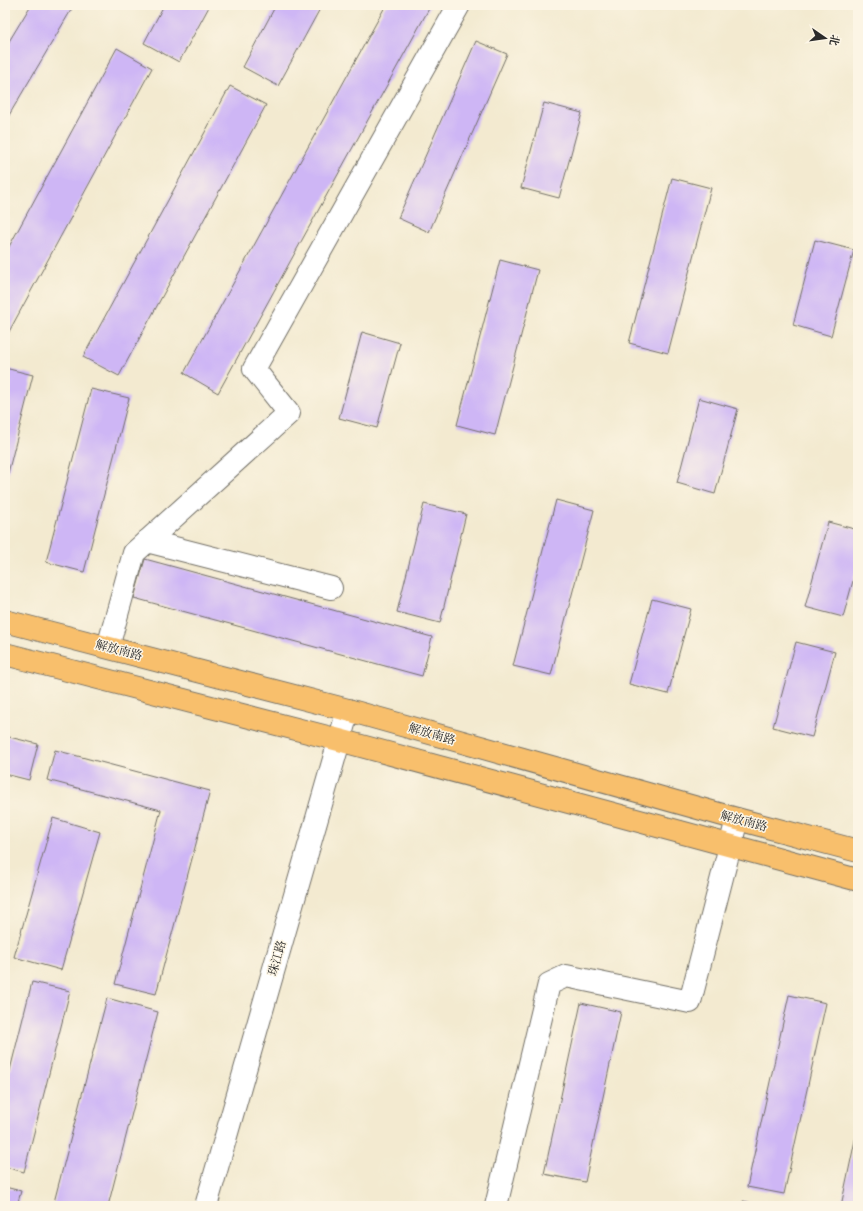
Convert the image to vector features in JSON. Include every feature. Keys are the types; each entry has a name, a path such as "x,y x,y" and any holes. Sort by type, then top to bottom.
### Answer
{"main road":[{"name":"解放南路","path":"5,621 348,710 737,819 858,851"},
{"path":"5,654 339,740 858,880"}],"street":[{"path":"108,647 134,553 289,413 254,369 459,5"},
{"path":"147,541 331,588"},
{"name":"珠江路","path":"206,1206 348,710"},
{"path":"496,1206 549,984 566,976 690,1002 737,819"}],"building":[{"path":"31,5 74,5 5,122 5,48"},
{"path":"164,5 210,5 179,62 144,43"},
{"path":"276,5 322,5 278,86 243,67"},
{"path":"386,5 431,5 218,393 184,373"},
{"path":"476,41 507,54 429,232 398,218"},
{"path":"117,48 152,68 5,339 5,254"},
{"path":"230,86 266,105 119,376 83,357"},
{"path":"544,103 582,113 559,198 521,188"},
{"path":"672,178 711,188 668,353 629,343"},
{"path":"815,240 854,250 831,336 793,325"},
{"path":"500,260 538,270 495,435 457,425"},
{"path":"362,332 400,343 377,428 339,418"},
{"path":"5,368 33,375 6,481 5,481"},
{"path":"91,389 129,398 84,572 46,562"},
{"path":"699,398 738,409 715,494 677,483"},
{"path":"556,500 594,510 551,675 513,666"},
{"path":"424,504 466,514 440,623 397,612"},
{"path":"828,522 858,530 858,563 843,617 805,607"},
{"path":"145,559 432,637 422,676 134,598"},
{"path":"652,599 691,609 668,694 629,684"},
{"path":"796,642 835,652 812,737 773,727"},
{"path":"5,736 38,744 29,780 5,774"},
{"path":"55,750 210,791 156,994 115,984 161,810 47,780"},
{"path":"53,818 100,832 61,970 14,957"},
{"path":"32,982 70,991 24,1172 5,1167 5,1090"},
{"path":"789,995 826,1003 784,1194 747,1187"},
{"path":"107,998 158,1012 108,1206 53,1206"},
{"path":"581,1003 621,1012 585,1182 544,1174"},
{"path":"857,1131 858,1206 841,1206"},
{"path":"5,1187 21,1191 17,1206 5,1206"},
{"path":"743,1201 762,1205 742,1206"}]}
